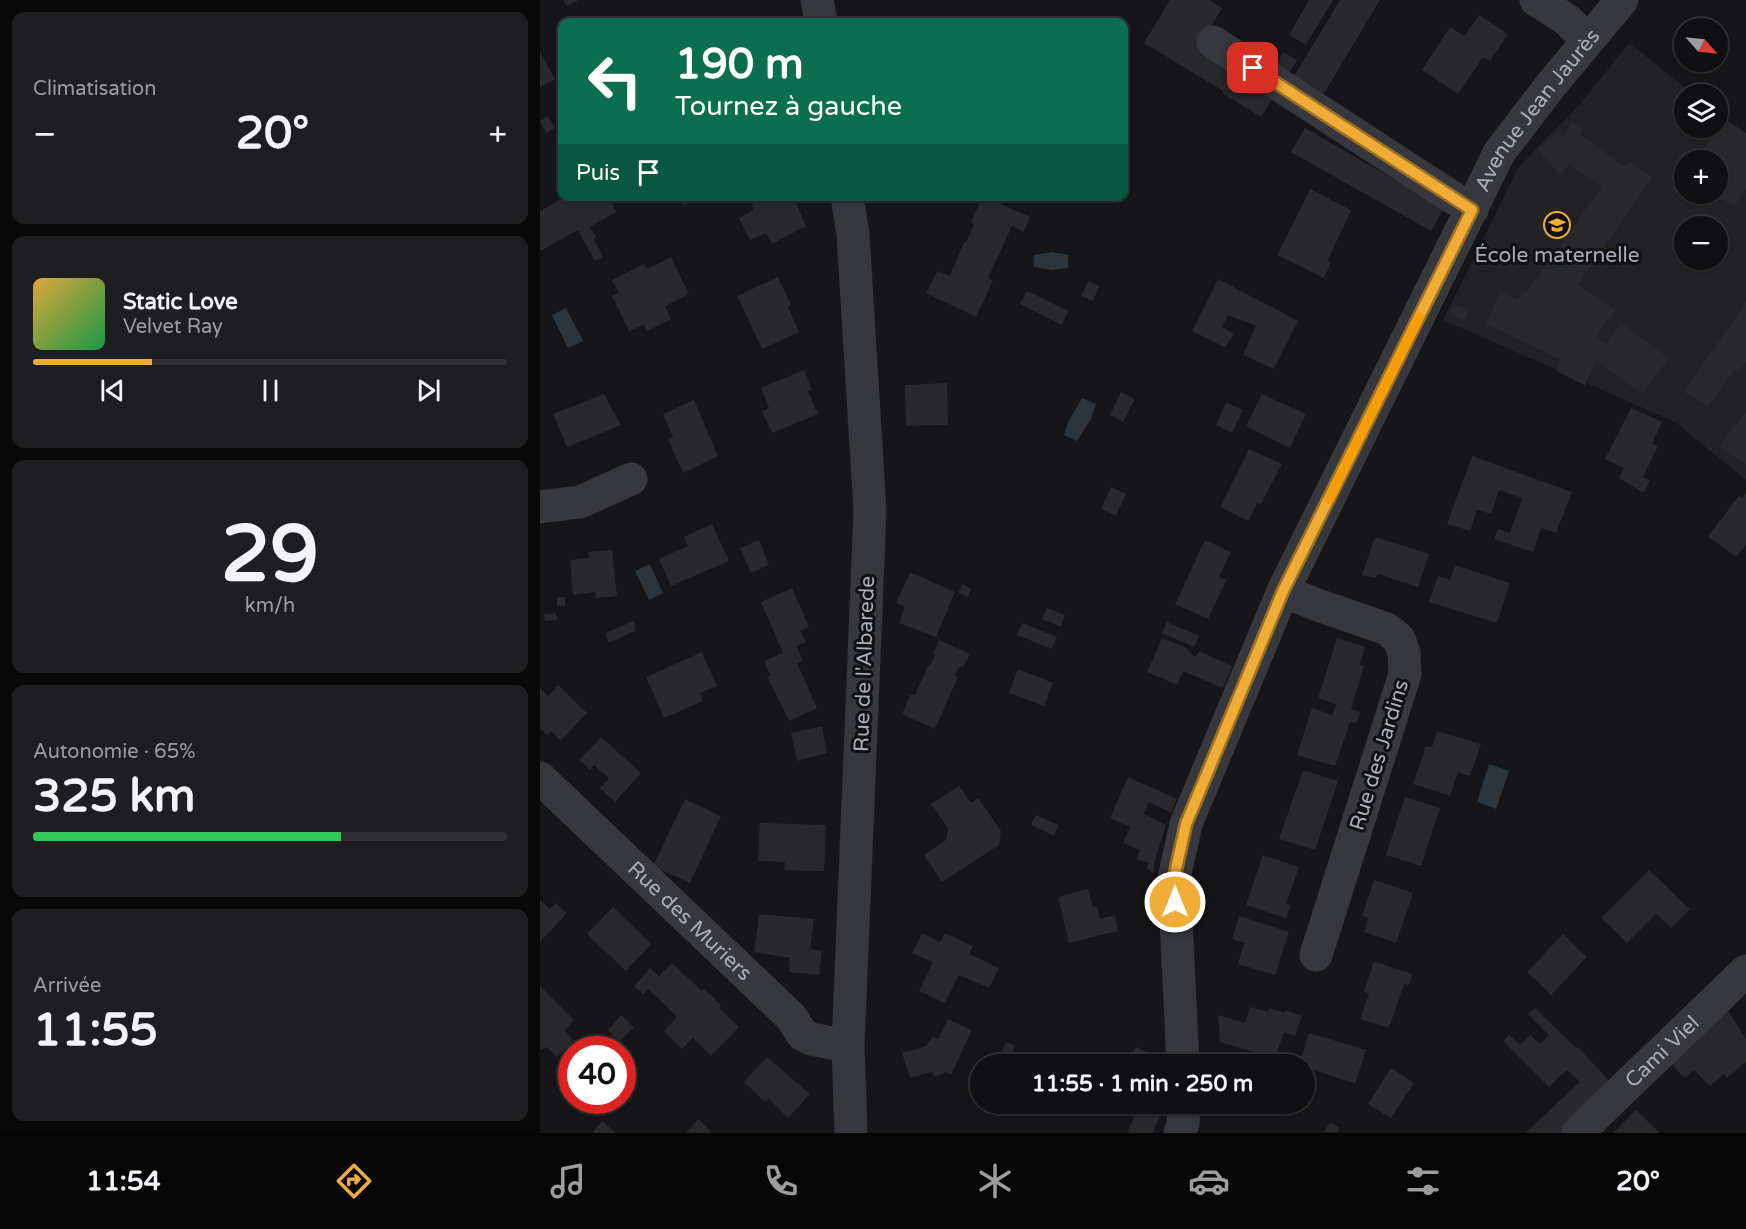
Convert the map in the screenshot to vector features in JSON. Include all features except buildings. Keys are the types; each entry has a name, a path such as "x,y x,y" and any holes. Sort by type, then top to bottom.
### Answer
{"street":[{"path":"817,0 820,18"},
{"path":"1536,0 1567,20 1588,40"},
{"name":"Avenue Jean Jaurès","path":"1182,1054 1174,878 1176,867 1186,824 1283,591 1499,153 1551,85 1622,0"},
{"path":"1213,42 1472,210"},
{"name":"Rue de l'Albarede","path":"848,201 853,234 870,511 848,1032 851,1133"},
{"path":"540,507 580,502 631,479"},
{"name":"Rue des Jardins","path":"1283,591 1387,629 1399,639 1404,652 1405,674 1316,956"},
{"name":"Rue des Muriers","path":"540,778 791,1017 802,1034 811,1039 848,1032"},
{"name":"Cami Viel","path":"1578,1133 1746,971"},
{"path":"1180,1133 1184,1114"}],"shaded area":[{"path":"1629,43 1680,84 1674,84 1674,138 1728,138 1728,122 1746,136 1746,480 1675,422 1443,320 1519,166 1580,104"},
{"path":"1052,252 1068,255 1068,268 1052,270 1034,267 1034,255"},
{"path":"566,308 583,341 568,348 552,315"},
{"path":"1082,398 1096,404 1091,419 1077,441 1064,435 1068,422"},
{"path":"650,564 663,593 649,600 635,571"},
{"path":"1489,764 1509,771 1496,809 1477,802"}],"slow traffic":[{"path":"1329,499 1419,317"}],"place":[{"name":"École maternelle","path":"1557,225"}],"route":[{"path":"1175,902 1174,878 1186,824 1283,591 1472,210 1253,68"}]}
